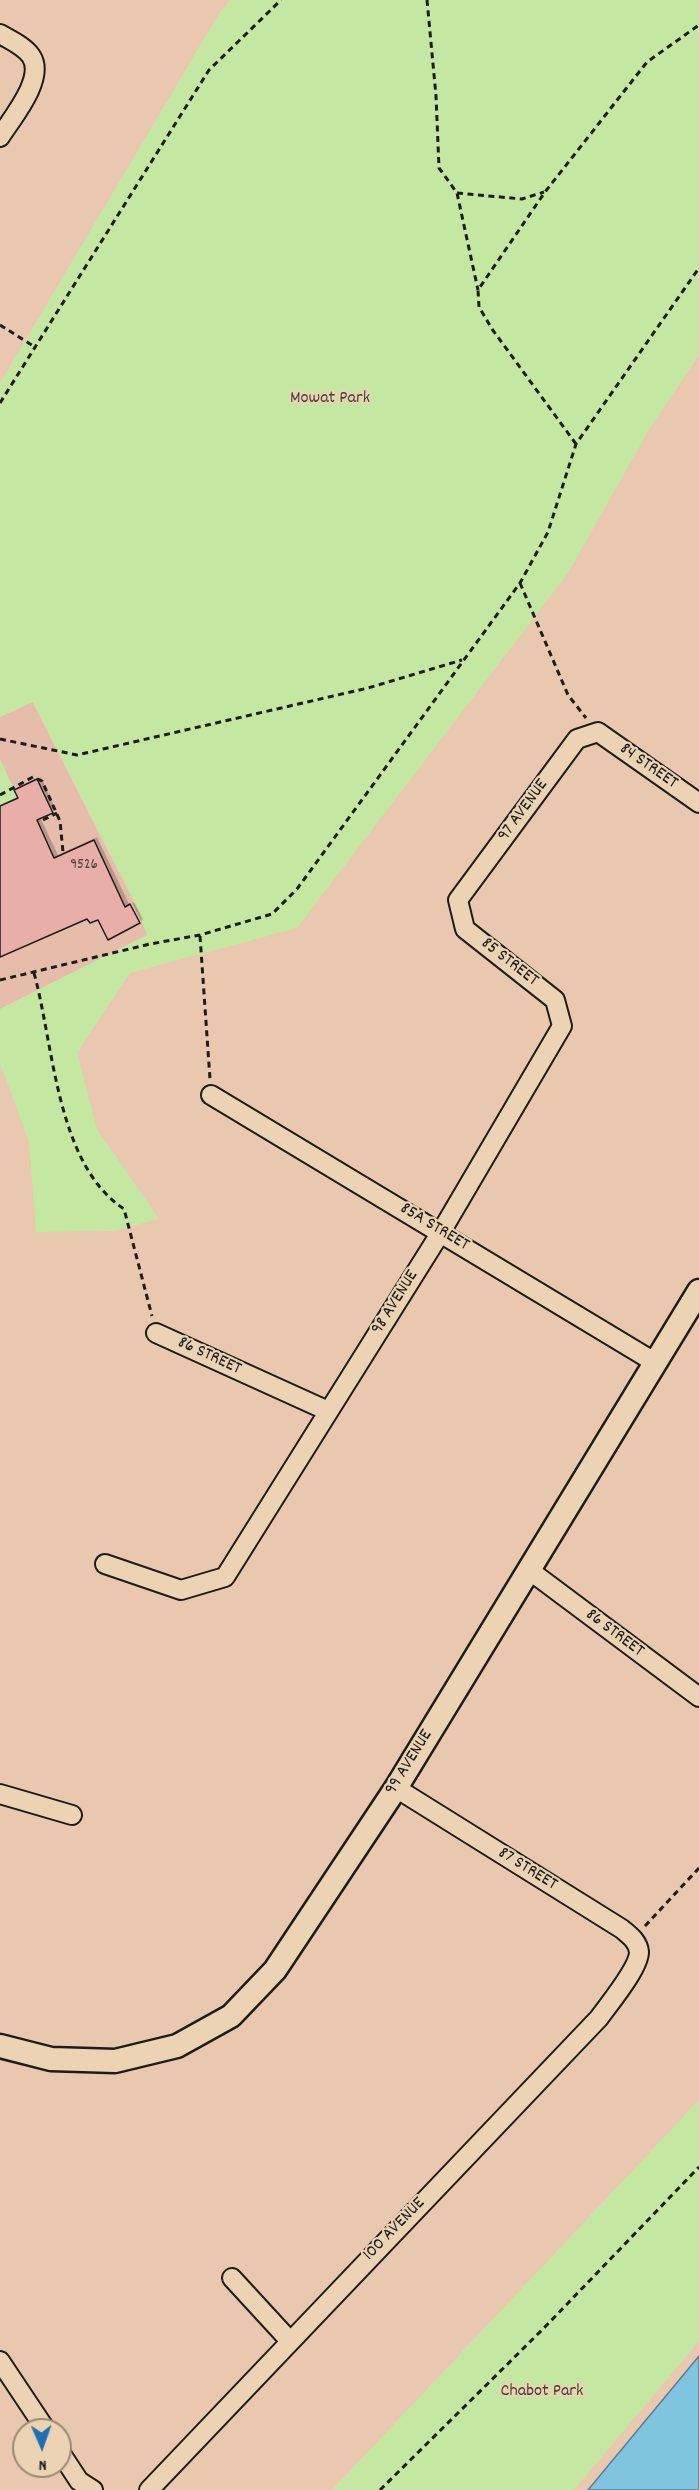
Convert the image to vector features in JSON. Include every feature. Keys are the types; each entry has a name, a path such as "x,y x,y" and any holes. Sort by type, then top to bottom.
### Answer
{"street":[{"path":"0,34 25,50 35,63 35,79 32,86 0,137"},
{"name":"84 STREET","path":"598,732 699,803"},
{"name":"97 AVENUE","path":"458,900 577,739 598,732"},
{"name":"85 STREET","path":"458,900 465,929 555,1000 562,1026"},
{"name":"98 AVENUE","path":"105,1564 182,1590 225,1577 441,1232 562,1026"},
{"name":"85A STREET","path":"211,1095 656,1363"},
{"name":"99 AVENUE","path":"0,2046 51,2059 115,2061 177,2046 231,2016 275,1970 396,1788 699,1291"},
{"name":"86 STREET","path":"156,1333 328,1411"},
{"name":"86 STREET","path":"529,1570 699,1697"},
{"name":"87 STREET","path":"396,1788 633,1938"},
{"path":"0,1794 72,1815"},
{"name":"100 AVENUE","path":"149,2490 289,2340 599,2018 635,1965 639,1951 633,1938"},
{"path":"232,2278 289,2340"},
{"path":"0,2361 38,2418"},
{"path":"72,2470 79,2481 93,2490"}],"path":[{"path":"0,403 209,70 281,0"},
{"path":"426,0 436,96 439,168 457,193 478,290 479,307 492,329 576,444"},
{"path":"478,290 544,192 647,62 699,25"},
{"path":"457,193 522,199 544,192"},
{"path":"0,980 150,944 200,935 272,914 297,889 520,583 548,532 576,444 699,268"},
{"path":"0,325 35,346"},
{"path":"520,583 568,695 598,732"},
{"path":"0,740 77,755 368,688 464,660"},
{"path":"0,795 31,778 42,781 60,821 63,852"},
{"path":"43,820 57,813"},
{"path":"200,935 211,1095"},
{"path":"34,973 72,1137 98,1186 124,1209 156,1333"},
{"path":"633,1938 699,1868"},
{"path":"380,2490 544,2328 699,2167"}],"shaded area":[{"path":"32,702 150,934 0,1009 0,717"}],"green space":[{"name":"Mowat Park","path":"230,0 699,0 699,355 650,428 568,573 297,928 130,973 77,1053 97,1129 159,1219 114,1231 36,1232 29,1142 0,1063 0,1009 147,935 135,903 33,702 0,717 0,383 220,12"},
{"path":"0,759 18,798 0,806"},
{"name":"Chabot Park","path":"699,2100 699,2341 574,2490 332,2490"}],"water":[{"path":"699,2356 699,2490 588,2490"}],"building":[{"path":"37,779 53,813 37,820 54,858 94,840 125,907 130,904 140,923 108,940 98,920 90,923 87,919 0,957 0,806 18,798 14,790"}]}
